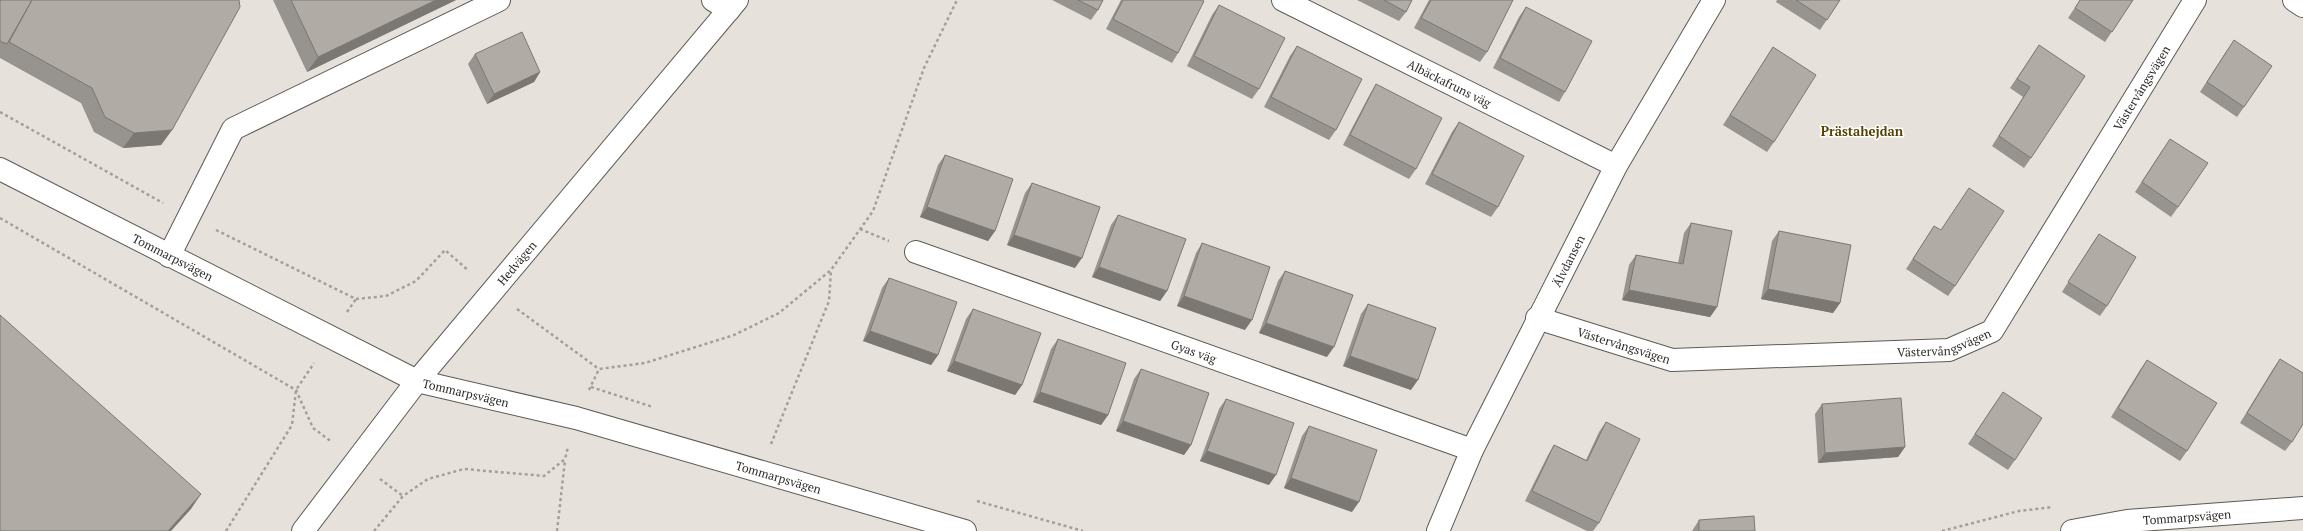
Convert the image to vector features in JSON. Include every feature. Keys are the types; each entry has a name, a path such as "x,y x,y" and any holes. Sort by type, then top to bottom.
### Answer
{"street":[{"path":"169,256 233,128 499,0"},
{"name":"Albäckafruns väg","path":"1283,0 1616,166"},
{"name":"Älvdansen","path":"1438,531 1472,450 1616,166 1714,0"},
{"name":"Västervångsvägen","path":"1538,318 1672,360 1949,350 1992,331 2195,0"},
{"path":"2294,0 2303,6"},
{"name":"Hedvägen","path":"303,531 417,381 493,292 726,3"},
{"name":"Tommarpsvägen","path":"0,169 417,381 576,418 965,531"},
{"name":"Gyas väg","path":"916,252 1472,450"},
{"name":"Tommarpsvägen","path":"2072,531 2127,521 2303,508"}],"path":[{"path":"0,112 188,216 356,299 386,296 416,281 445,250 493,292 598,369 645,363 734,335 779,313 831,270 873,211 924,68 957,0"},
{"path":"0,218 296,390 313,428 403,496"},
{"path":"771,444 829,301 831,270"},
{"path":"226,531 292,425 296,390 332,338 356,299"},
{"path":"557,531 565,459 576,418 598,369"},
{"path":"374,531 403,496 428,479 464,469 544,476 565,459"}],"building":[{"path":"0,0 32,0 7,44 0,41"},
{"path":"32,0 239,0 240,7 172,130 134,133 105,117 92,88 9,42"},
{"path":"291,0 436,0 318,57"},
{"path":"1078,0 1103,0 1098,10"},
{"path":"1123,0 1204,1 1178,53 1113,19"},
{"path":"1384,0 1412,0 1406,12"},
{"path":"1431,0 1513,0 1487,52 1421,18"},
{"path":"1796,0 1840,0 1827,20"},
{"path":"2080,0 2133,0 2112,32 2075,8"},
{"path":"1219,5 1285,38 1259,89 1194,56"},
{"path":"1526,7 1592,41 1565,92 1500,58"},
{"path":"522,32 540,72 494,94 475,54"},
{"path":"2234,40 2272,66 2244,107 2207,82"},
{"path":"2039,45 2085,76 2031,158 1999,136 2030,87 2017,79"},
{"path":"1297,46 1362,79 1336,130 1271,97"},
{"path":"1773,47 1816,75 1774,142 1730,115"},
{"path":"1376,84 1442,118 1416,169 1350,135"},
{"path":"1459,122 1524,156 1498,207 1432,174"},
{"path":"2170,139 2208,163 2178,207 2142,182"},
{"path":"945,155 1013,179 995,231 927,207"},
{"path":"1032,183 1100,207 1082,258 1014,235"},
{"path":"1969,188 2004,211 1955,286 1913,259 1934,226 1941,230"},
{"path":"1118,215 1186,239 1167,291 1099,267"},
{"path":"1691,223 1732,231 1717,307 1629,290 1636,255 1683,264"},
{"path":"1779,231 1851,245 1840,303 1768,289"},
{"path":"2099,234 2136,257 2107,306 2068,282"},
{"path":"1202,243 1270,267 1252,320 1184,296"},
{"path":"1285,271 1353,295 1334,347 1266,323"},
{"path":"889,278 957,302 938,355 870,331"},
{"path":"1368,304 1436,328 1418,380 1350,356"},
{"path":"973,309 1041,333 1022,385 954,361"},
{"path":"0,315 201,494 168,531 0,531"},
{"path":"1058,339 1126,363 1108,415 1040,392"},
{"path":"2280,359 2303,373 2303,424 2292,442 2247,413"},
{"path":"2147,360 2217,403 2187,451 2118,408"},
{"path":"1141,369 1209,393 1191,445 1123,421"},
{"path":"2003,392 2042,418 2015,460 1975,434"},
{"path":"1901,398 1905,447 1825,453 1822,404"},
{"path":"1226,399 1294,423 1276,475 1207,451"},
{"path":"1606,422 1640,439 1599,523 1532,491 1554,445 1587,461"},
{"path":"1309,426 1377,450 1359,502 1291,478"},
{"path":"1754,516 1755,531 1699,531 1699,520"}],"district":[{"name":"Prästahejdan","path":"1862,131"}]}
